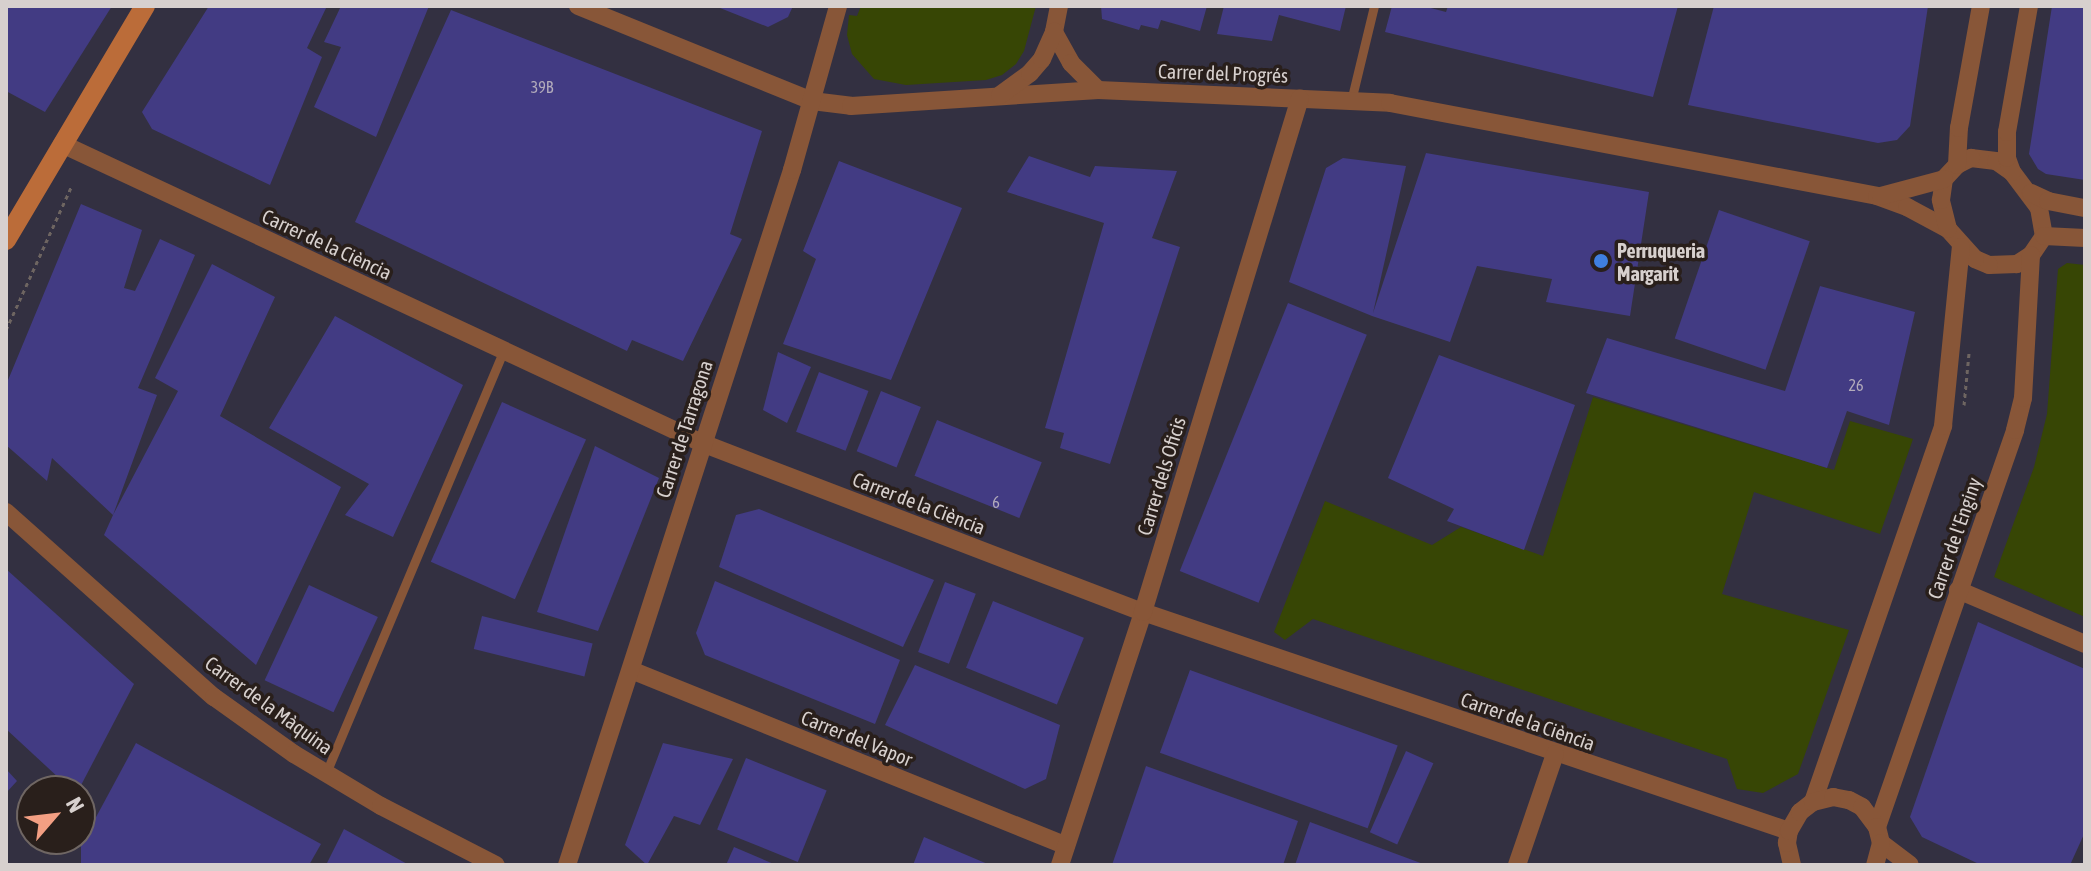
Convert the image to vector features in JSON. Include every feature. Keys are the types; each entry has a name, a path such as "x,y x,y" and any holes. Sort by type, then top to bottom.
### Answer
{"street":[{"path":"6,240 145,6"},
{"name":"Carrer del Progrés","path":"578,6 812,101 851,106 1098,90 1390,103 1877,196 1907,207 1948,229"},
{"name":"Carrer de Tarragona","path":"567,865 792,170 838,6"},
{"path":"997,96 1030,73 1042,59 1054,32 1059,6"},
{"path":"1957,165 1959,128 1981,6"},
{"path":"2012,172 2007,158 2007,132 2029,6"},
{"path":"1054,32 1071,63 1098,90"},
{"name":"Carrer dels Oficis","path":"1060,865 1143,612 1300,98"},
{"name":"Carrer de la Ciència","path":"62,144 702,443 1143,612 1789,831"},
{"path":"1981,158 1996,161 2012,172 2031,193 2039,208 2044,236 2031,255 2017,264 1989,265 1961,247 1948,229 1941,200 1944,179 1957,165 1981,158"},
{"name":"Carrer del Progrés","path":"1877,196 1896,194 1944,179"},
{"path":"2031,193 2048,201 2085,208"},
{"path":"2044,236 2085,238"},
{"path":"1813,802 1943,426 1961,247"},
{"name":"Carrer de l'Enginy","path":"1875,865 1879,835 1958,590 2015,430 2023,398 2031,255"},
{"name":"Carrer de la Màquina","path":"6,512 214,697 326,773 496,865"},
{"path":"1958,590 2085,644"},
{"name":"Carrer del Vapor","path":"631,670 1066,846"},
{"path":"1517,865 1555,754"},
{"path":"1792,865 1787,843 1789,831 1800,812 1813,802 1833,797 1862,807 1879,835 1910,865"}],"lane":[{"path":"1351,101 1374,6"},
{"path":"326,773 504,350"}],"path":[{"path":"6,330 72,185"}],"shaded area":[{"path":"6,6 2085,6 2085,865 6,865"}],"green space":[{"path":"861,6 1036,6 1024,51 1016,64 1002,75 986,80 906,85 874,79 852,54 847,35 849,15 857,16"},
{"path":"2067,263 2085,265 2085,617 1994,577 2034,467 2047,414 2058,269"},
{"path":"1593,397 1834,470 1850,421 1913,439 1880,534 1754,492 1722,594 1849,630 1798,774 1763,793 1737,789 1727,759 1313,619 1285,640 1274,632 1325,501 1432,545 1461,527 1543,556"}],"building":[{"path":"6,6 112,6 45,112 6,91"},
{"path":"209,6 327,6 307,48 322,57 270,185 152,129 142,112"},
{"path":"341,6 429,6 376,137 314,107 341,47 324,42"},
{"path":"715,6 793,6 788,17 768,27"},
{"path":"1101,6 1207,6 1200,31 1161,20 1158,29 1141,25 1139,30 1102,19"},
{"path":"1224,6 1346,6 1340,31 1279,15 1272,41 1217,34"},
{"path":"1392,6 1423,6 1446,12 1448,6 1678,6 1653,97 1385,32"},
{"path":"1714,6 1928,6 1910,126 1897,140 1878,143 1688,105"},
{"path":"2052,6 2085,6 2085,180 2046,174 2038,169 2029,154"},
{"path":"451,10 762,131 730,234 742,239 683,361 632,340 627,351 355,222"},
{"path":"1426,153 1649,192 1630,316 1546,302 1552,279 1477,266 1450,342 1372,316 1289,282 1326,168 1343,158 1406,166 1373,313"},
{"path":"1029,156 1090,177 1095,166 1177,171 1152,238 1180,247 1110,464 1060,448 1064,433 1045,428 1104,223 1007,192"},
{"path":"839,161 962,208 891,380 783,344 816,259 803,251"},
{"path":"81,204 142,230 124,288 135,291 160,239 195,255 138,388 157,395 113,515 52,458 47,481 6,445 6,385"},
{"path":"1719,210 1810,241 1765,370 1675,339"},
{"path":"212,264 275,297 220,416 341,487 256,665 104,535 178,391 155,378"},
{"path":"1820,286 1915,312 1889,425 1847,411 1827,468 1586,393 1607,338 1785,391"},
{"path":"1288,303 1367,335 1259,603 1180,571"},
{"path":"335,316 463,385 393,537 345,515 369,484 269,428"},
{"path":"778,352 811,367 787,423 763,410"},
{"path":"1439,355 1575,405 1524,550 1447,521 1454,509 1388,478"},
{"path":"819,372 868,391 846,451 796,432"},
{"path":"881,391 921,407 897,467 857,451"},
{"path":"502,402 586,439 515,599 431,562"},
{"path":"937,420 1042,462 1019,518 915,476"},
{"path":"595,446 659,478 598,631 537,612"},
{"path":"759,509 934,580 903,647 719,567 736,515"},
{"path":"6,569 134,684 86,775 56,775 6,729"},
{"path":"715,581 900,660 875,724 705,655 696,633"},
{"path":"945,582 976,594 949,664 918,652"},
{"path":"309,585 378,617 334,712 265,680"},
{"path":"993,601 1084,638 1057,704 966,668"},
{"path":"482,616 593,644 584,677 474,649"},
{"path":"1978,622 2085,669 2085,832 2070,865 1981,865 1922,837 1910,817"},
{"path":"915,665 1060,725 1046,779 1025,789 885,725"},
{"path":"1190,670 1398,746 1368,828 1160,753"},
{"path":"136,743 321,844 309,865 81,865 81,855 96,855 96,817"},
{"path":"663,743 733,759 700,825 674,816 647,865 625,845"},
{"path":"1406,751 1433,763 1397,845 1370,832"},
{"path":"746,758 827,791 798,862 717,829"},
{"path":"1146,766 1298,821 1283,865 1112,865"},
{"path":"6,769 16,782 6,793"},
{"path":"1310,822 1426,865 1295,865"},
{"path":"344,829 409,865 326,865"},
{"path":"924,837 990,865 913,865"},
{"path":"734,847 776,865 726,865"}],"place":[{"name":"Perruqueria Margarit","path":"1601,261"}]}
